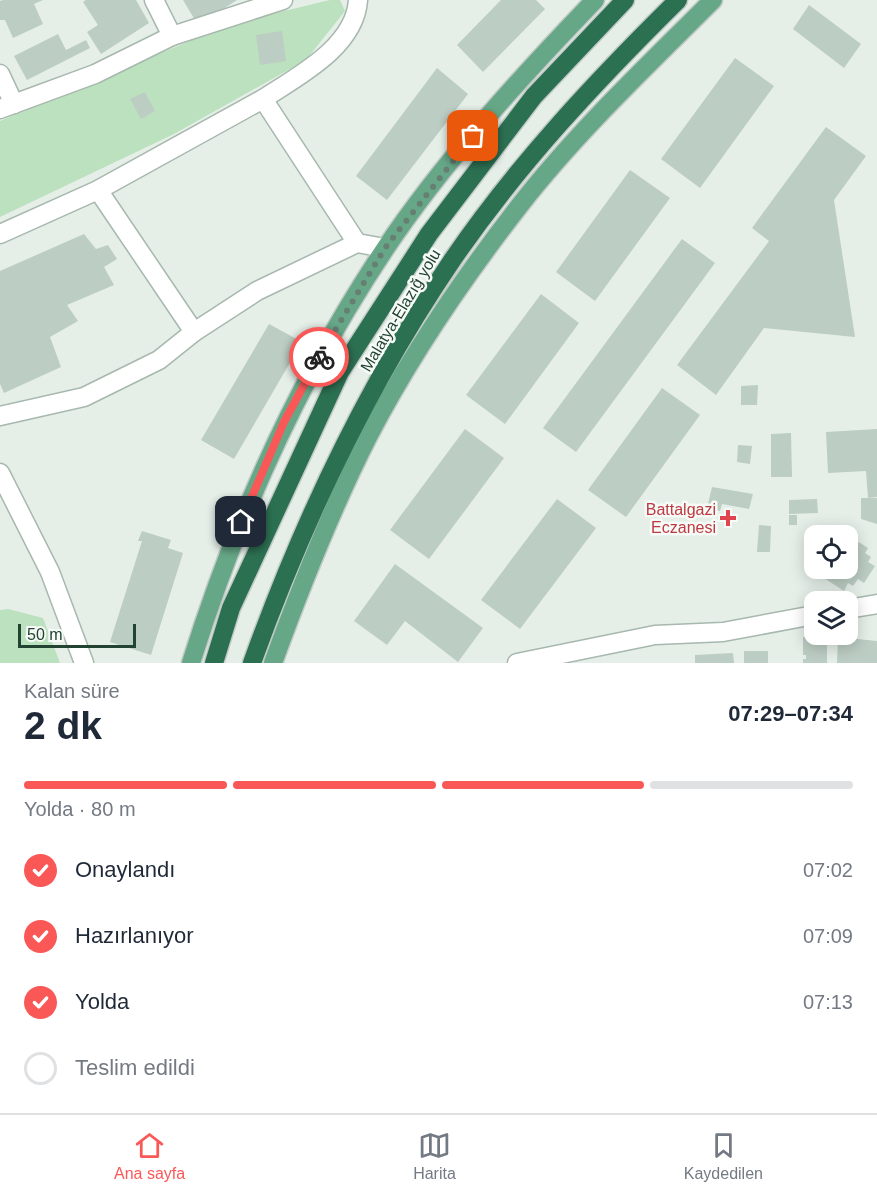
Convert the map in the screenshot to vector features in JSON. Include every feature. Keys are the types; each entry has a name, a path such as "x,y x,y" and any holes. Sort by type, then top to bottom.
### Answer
{"highway":[{"name":"Malatya-Elazığ yolu","path":"214,663 231,608 252,558 334,382 351,354 429,234 534,96 625,0"},
{"name":"Malatya-Elazığ yolu","path":"252,663 308,519 355,423 453,259 508,185 583,96 678,0"}],"main road":[{"path":"191,663 227,557 284,422 327,343 385,248 524,74 595,0"},
{"path":"273,663 334,507 369,435 418,352 466,279 521,204 642,71 713,0"}],"street":[{"path":"154,0 172,36"},
{"path":"0,74 7,106 95,74 172,36 283,0"},
{"path":"0,234 98,190 263,99 328,53 357,13 358,0"},
{"path":"263,99 357,243"},
{"path":"98,190 194,332"},
{"path":"0,416 84,397 159,360 194,332 257,291 357,243 385,248"},
{"path":"0,472 50,572 84,663"},
{"path":"858,607 877,604"},
{"path":"518,663 603,651 655,635 723,632 804,617"}],"green space":[{"path":"330,0 340,0 345,11 306,60 174,134 0,217 0,121 230,24"},
{"path":"8,609 43,618 60,663 0,663 0,610"}],"building":[{"path":"43,0 34,4 43,24 13,38 5,20 0,20 0,1"},
{"path":"86,0 136,0 149,23 101,54 87,32 98,25 83,2"},
{"path":"183,0 237,0 198,25"},
{"path":"501,0 536,0 545,9 483,72 457,45"},
{"path":"809,5 861,44 844,68 793,29"},
{"path":"282,31 286,61 260,65 256,35"},
{"path":"58,34 66,50 86,40 90,48 27,80 14,56"},
{"path":"735,58 774,86 700,188 661,159"},
{"path":"437,68 468,94 387,200 356,176"},
{"path":"145,92 155,111 141,119 130,99"},
{"path":"826,127 866,156 834,200 855,337 764,328 716,395 677,365 769,241 752,228"},
{"path":"630,170 670,198 595,301 556,272"},
{"path":"84,234 96,249 108,245 117,259 104,267 114,285 67,305 78,321 50,337 61,367 4,393 0,384 0,271"},
{"path":"682,239 715,263 576,452 543,428"},
{"path":"541,294 579,323 505,424 466,395"},
{"path":"269,324 302,342 234,459 201,440"},
{"path":"758,385 757,405 741,405 741,386"},
{"path":"662,388 700,415 626,517 588,490"},
{"path":"465,429 504,458 429,559 390,530"},
{"path":"877,429 877,497 868,498 866,471 828,473 826,432"},
{"path":"791,433 792,477 771,477 771,434"},
{"path":"738,445 752,446 750,464 737,462"},
{"path":"712,487 753,494 749,509 722,504 720,511 707,508"},
{"path":"861,498 877,498 877,524 861,519"},
{"path":"557,499 596,528 520,629 481,600"},
{"path":"817,499 818,513 789,514 789,500"},
{"path":"789,515 797,515 797,525 789,525"},
{"path":"759,525 771,526 770,552 757,552"},
{"path":"142,531 171,540 168,548 183,553 151,655 110,642 142,541 138,541"},
{"path":"858,542 868,548 865,553 871,557 868,562 875,566 864,583 858,579"},
{"path":"395,564 483,628 458,662 405,621 387,645 354,621"},
{"path":"826,579 858,579 853,586 848,583 844,591"},
{"path":"803,637 804,645 827,645 827,663 803,663 806,655 803,655"},
{"path":"858,639 877,641 877,663 837,663 838,645 858,645"},
{"path":"744,651 768,651 768,663 744,663"},
{"path":"733,653 734,663 695,663 695,655"}],"way so far":[{"path":"319,357 385,248 473,136"}],"place":[{"name":"Battalgazi Eczanesi","path":"728,518"}],"route":[{"path":"241,522 284,422 319,357"}]}
